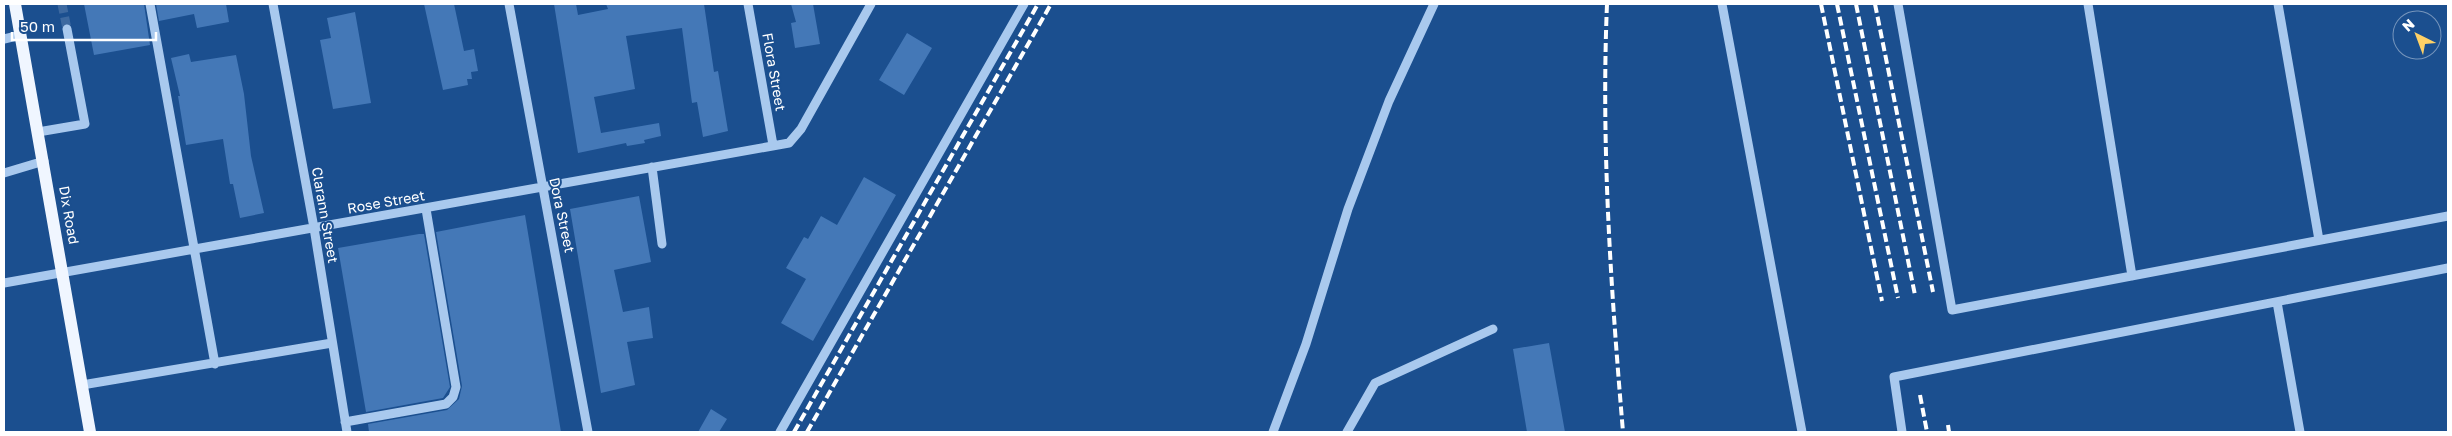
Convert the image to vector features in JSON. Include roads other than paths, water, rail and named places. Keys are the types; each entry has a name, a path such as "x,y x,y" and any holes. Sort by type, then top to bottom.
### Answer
{"main road":[{"name":"Dix Road","path":"15,4 64,274 90,432"}],"street":[{"path":"150,4 214,364"},
{"name":"Clarann Street","path":"272,4 314,228 347,432"},
{"name":"Dora Street","path":"509,4 588,432"},
{"name":"Flora Street","path":"748,4 773,145"},
{"name":"Rose Street","path":"4,283 64,274 789,143 801,129 871,4"},
{"path":"780,432 1024,4"},
{"path":"1274,432 1306,344 1358,182 1389,101 1434,4"},
{"path":"1722,4 1802,432"},
{"path":"1898,4 1952,310 2448,216"},
{"path":"2088,4 2132,276"},
{"path":"2278,4 2319,240"},
{"path":"38,132 85,124 67,28"},
{"path":"4,39 21,35"},
{"path":"4,173 44,161"},
{"path":"652,167 662,244"},
{"path":"345,422 446,404 453,397 456,387 426,209"},
{"path":"1902,432 1894,377 2448,268"},
{"path":"2276,302 2300,432"},
{"path":"1347,432 1375,383 1493,329"},
{"path":"82,385 332,343"}],"tunnel":[{"path":"62,4 67,29"}],"railway":[{"path":"794,432 1038,4"},
{"path":"807,432 1051,4"},
{"path":"1607,4 1605,58 1606,165 1623,432"},
{"path":"1821,4 1882,301"},
{"path":"1837,4 1898,298"},
{"path":"1856,4 1915,295"},
{"path":"1875,4 1933,292"},
{"path":"1920,395 1927,432"},
{"path":"1948,425 1949,432"}]}
